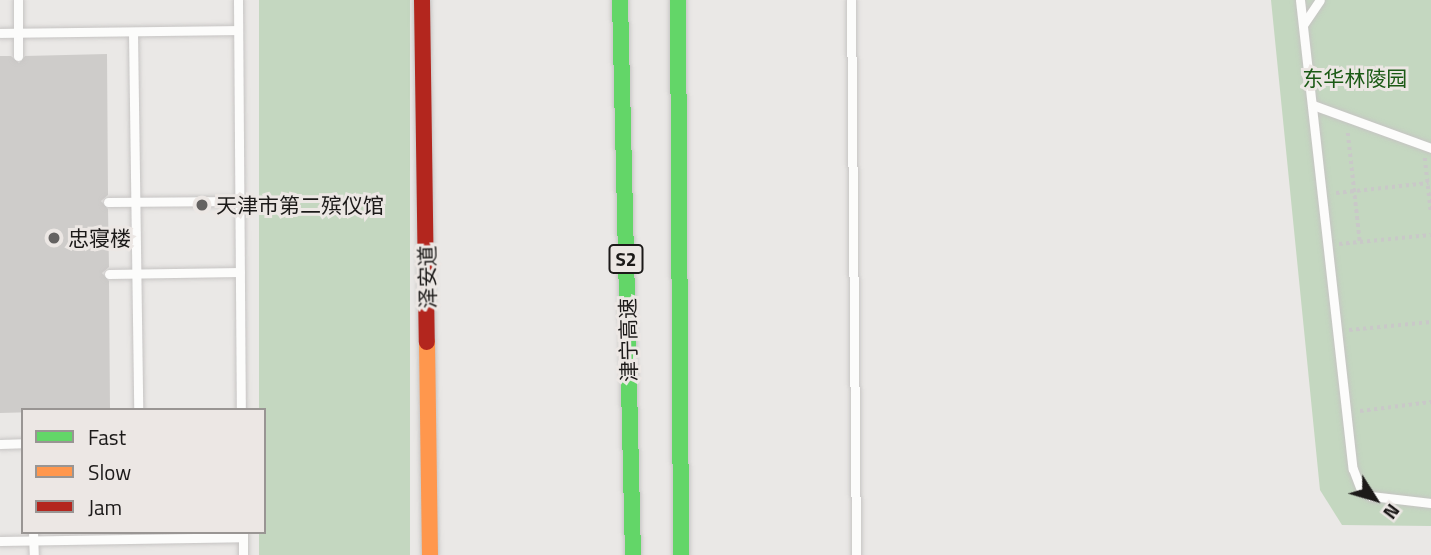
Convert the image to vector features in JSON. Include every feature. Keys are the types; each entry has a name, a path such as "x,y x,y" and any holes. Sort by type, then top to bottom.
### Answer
{"main road":[{"name":"泽安道","path":"422,0 430,555"},
{"path":"614,0 621,53"},
{"name":"津宁高速","path":"620,0 632,555"},
{"path":"678,0 681,555"}],"lane":[{"path":"18,0 18,56"},
{"path":"238,0 241,408"},
{"path":"851,0 856,555"},
{"path":"1300,0 1353,469 1361,490 1385,500 1431,503"},
{"path":"1303,25 1320,0"},
{"path":"0,33 238,30"},
{"path":"133,32 138,408"},
{"path":"1313,105 1427,147"},
{"path":"108,202 239,201"},
{"path":"109,274 240,272"},
{"path":"0,444 21,443"},
{"path":"0,541 34,536 243,534 243,555"},
{"path":"34,536 34,555"}],"path":[{"path":"1348,131 1360,242"},
{"path":"1427,147 1431,212"},
{"path":"1323,194 1428,183"},
{"path":"1328,246 1431,235"},
{"path":"1338,332 1431,322"},
{"path":"1346,412 1431,402"}],"green space":[{"path":"259,0 410,0 410,555 259,555 259,534 266,534 266,408 259,408"},
{"name":"东华林陵园","path":"1271,0 1431,0 1431,526 1342,525 1320,490"}],"building":[{"name":"忠寝楼","path":"107,54 108,195 101,201 108,209 109,267 102,273 109,281 110,408 21,408 21,412 0,413 0,56 11,56 19,63 25,56"}],"traffic: fast":[{"path":"620,0 633,555"},
{"path":"678,0 681,555"}],"traffic: slow":[{"path":"427,342 430,555"}],"traffic: jam":[{"path":"422,0 427,342"}],"place":[{"name":"天津市第二殡仪馆","path":"202,205"},
{"name":"忠寝楼","path":"54,238"}]}
